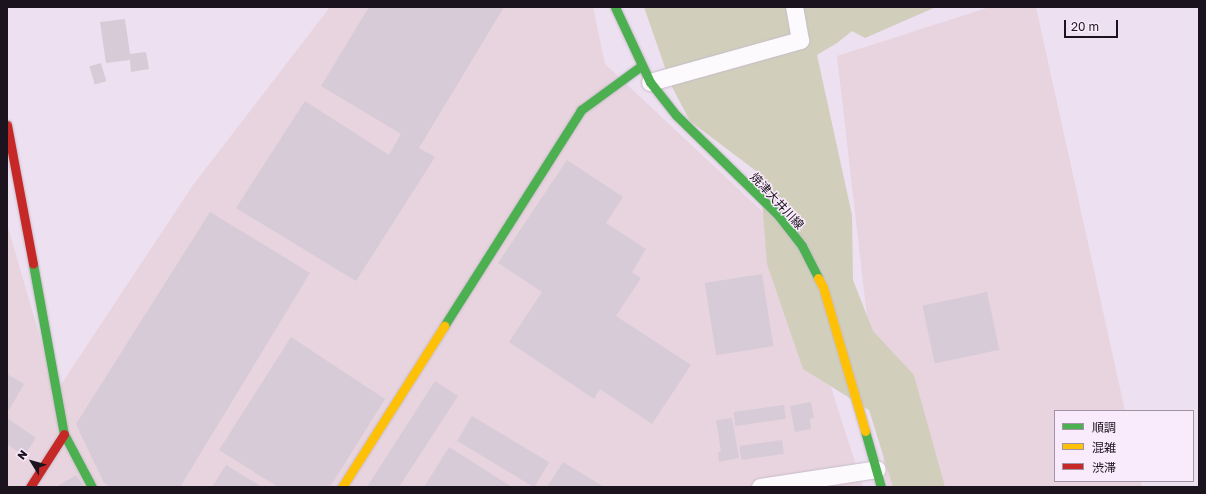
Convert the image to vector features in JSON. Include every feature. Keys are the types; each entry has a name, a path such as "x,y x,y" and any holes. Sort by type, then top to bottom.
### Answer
{"street":[{"name":"焼津大井川線","path":"615,7 641,66 650,82 676,115 778,215 802,246 823,287 882,487"},
{"path":"650,82 800,40 794,7"},
{"path":"342,487 581,110 641,66"},
{"path":"7,125 64,434 92,487"},
{"path":"30,487 64,434"},
{"path":"760,487 877,469"}],"shaded area":[{"path":"330,7 593,7 605,64 780,228 863,487 7,487 7,224 56,392 193,185"},
{"path":"644,7 936,7 865,38 852,31 837,43 817,55 852,215 853,280 873,331 914,375 945,487 893,487 869,410 803,369 767,264 760,174 690,121 671,85"},
{"path":"990,7 1036,7 1125,410 1054,410 1054,482 1140,482 1142,487 888,487 885,474 837,56"}],"building":[{"path":"369,7 504,7 419,148 435,157 356,281 236,208 305,101 389,155 401,134 321,86"},
{"path":"125,19 130,54 146,52 149,69 131,72 130,60 106,63 100,22"},
{"path":"101,63 106,81 95,85 89,66"},
{"path":"567,160 623,197 606,223 646,249 632,272 641,278 616,316 691,365 652,424 600,389 594,399 509,342 542,292 498,263"},
{"path":"210,212 310,273 180,487 111,487 104,483 76,424"},
{"path":"762,274 773,346 716,355 705,283"},
{"path":"987,292 999,350 935,363 922,306"},
{"path":"291,337 385,399 330,487 278,487 219,450"},
{"path":"7,374 24,384 9,410 7,409"},
{"path":"435,381 458,396 399,487 367,487"},
{"path":"811,402 814,418 810,419 811,429 795,432 790,406"},
{"path":"784,405 786,419 735,426 733,412"},
{"path":"472,416 549,462 534,487 457,441"},
{"path":"7,418 36,438 24,456 7,444"},
{"path":"732,418 739,458 719,462 718,452 721,452 716,420"},
{"path":"782,440 784,454 741,460 739,446"},
{"path":"449,447 512,487 424,487"},
{"path":"563,462 604,487 547,487"},
{"path":"226,465 262,487 212,487"},
{"path":"76,475 84,487 56,487"}],"traffic: fast":[{"path":"615,7 650,82 676,115 778,215 802,246 818,278"},
{"path":"444,326 581,110 641,66"},
{"path":"33,264 64,434 92,487"},
{"path":"865,431 881,487"}],"traffic: slow":[{"path":"818,278 823,287 865,431"},
{"path":"342,487 444,326"}],"traffic: jam":[{"path":"7,125 33,264"},
{"path":"30,487 64,434"}]}
